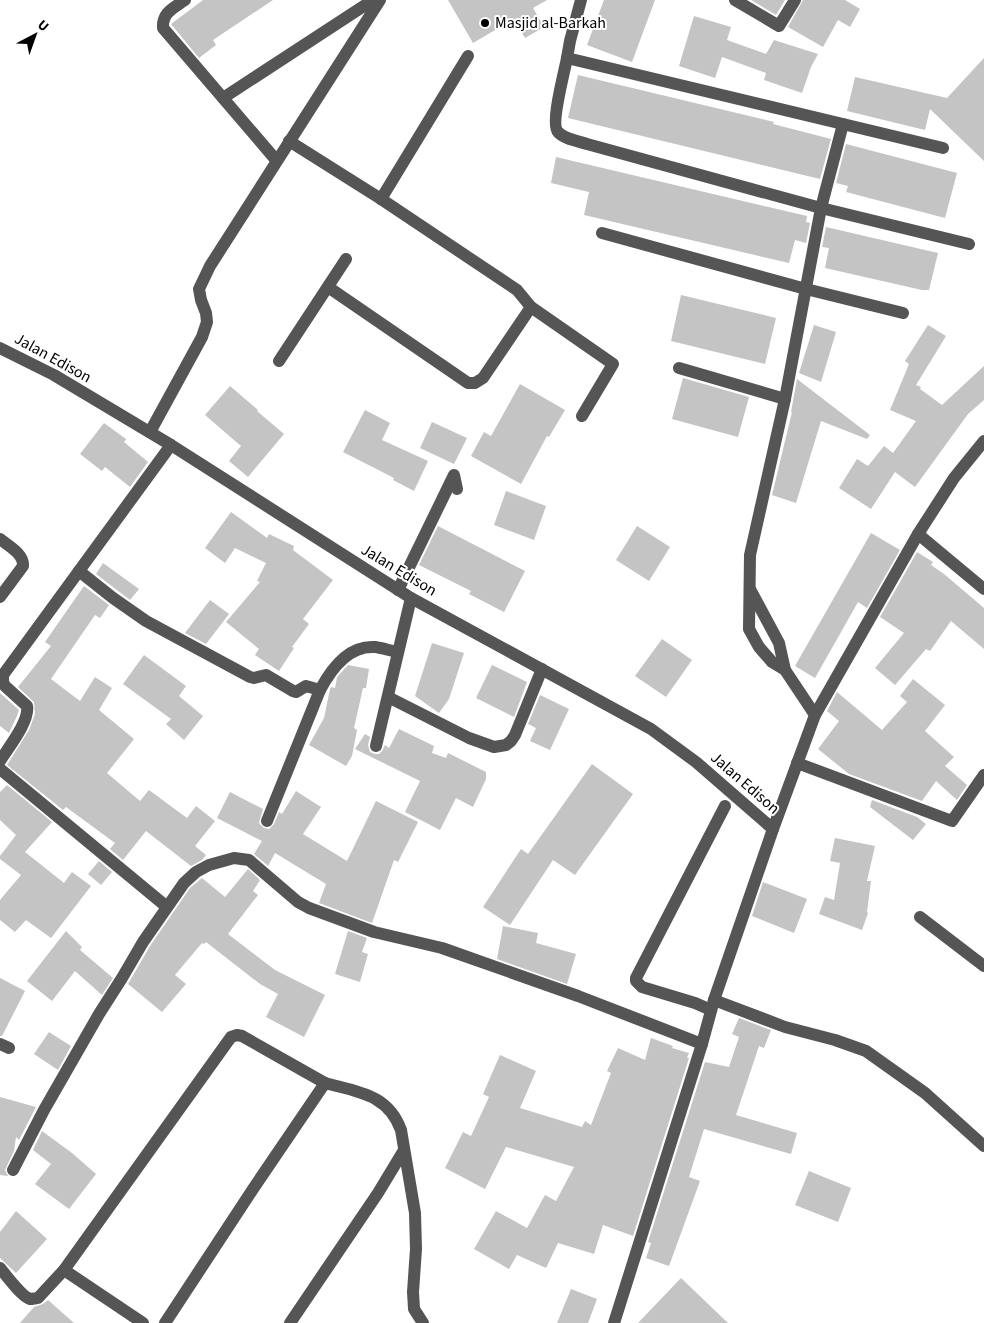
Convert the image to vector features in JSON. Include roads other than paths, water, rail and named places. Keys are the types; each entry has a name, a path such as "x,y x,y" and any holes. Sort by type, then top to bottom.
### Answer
{"street":[{"path":"186,0 169,11 162,20 163,28 276,160"},
{"path":"223,98 373,0"},
{"path":"150,432 202,337 207,322 199,289 202,280 276,160 380,0"},
{"path":"581,0 570,40 556,115 555,128 558,133 587,144 821,208 969,244"},
{"path":"735,0 779,26 795,0"},
{"path":"381,199 468,56"},
{"path":"568,58 943,148"},
{"path":"815,715 784,670 772,662 759,647 749,629 750,554 784,399 821,208 843,124"},
{"path":"289,141 381,199 517,290 531,307 613,364 582,416"},
{"path":"602,233 806,290 903,313"},
{"path":"279,361 346,259"},
{"path":"328,287 468,383 475,383 482,378 531,307"},
{"name":"Jalan Edison","path":"0,348 54,375 150,432 411,598 623,713 677,746 773,829"},
{"path":"679,368 784,399"},
{"path":"614,1323 702,1044 712,1005 815,715 918,534 954,478 984,441"},
{"path":"0,761 25,721 28,710 27,706 5,686 3,675 171,445"},
{"path":"398,590 454,475 457,489"},
{"path":"918,534 984,590"},
{"path":"0,539 20,554 24,562 0,597"},
{"path":"79,571 146,621 250,677 266,675 296,692 306,686 320,690"},
{"path":"749,586 779,643 784,670"},
{"path":"376,746 411,598"},
{"path":"266,821 320,690 329,673 349,654 361,648 374,647 398,652"},
{"path":"388,697 469,738 494,747 506,745 515,735 542,669"},
{"path":"798,763 952,821 984,775"},
{"path":"0,769 167,907"},
{"path":"725,806 636,981 642,987 695,1003 712,1005 866,1051 925,1093 984,1146"},
{"path":"13,1170 44,1110 99,1014 143,942 184,883 196,872 209,865 234,858 249,860 298,902 309,908 374,932 442,948 702,1044"},
{"path":"920,917 984,966"},
{"path":"0,1268 23,1294 29,1298 38,1298 64,1270 232,1037 237,1035 242,1036 325,1083 366,1094 385,1104 397,1120 415,1213 416,1249 412,1292 414,1309 423,1323"},
{"path":"165,1323 253,1188 325,1083"},
{"path":"290,1323 378,1193 404,1150"},
{"path":"64,1270 143,1323"}],"place":[{"name":"Masjid al-Barkah","path":"485,23"}]}
